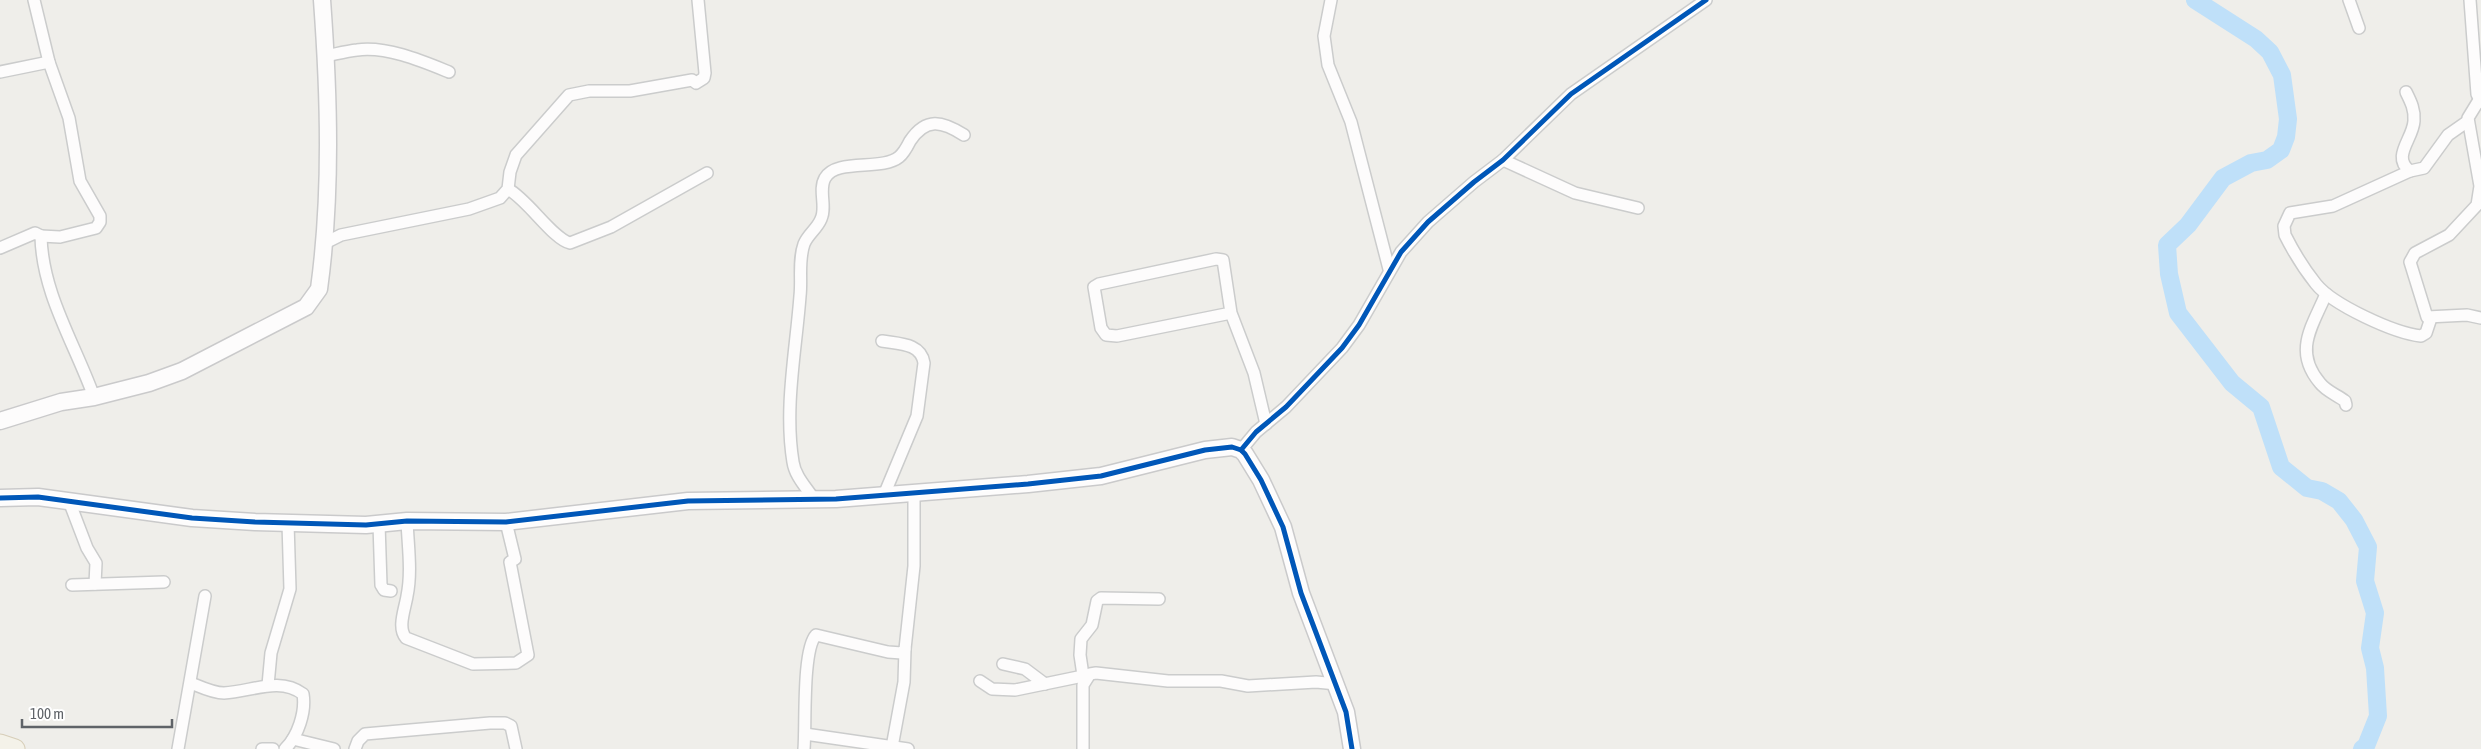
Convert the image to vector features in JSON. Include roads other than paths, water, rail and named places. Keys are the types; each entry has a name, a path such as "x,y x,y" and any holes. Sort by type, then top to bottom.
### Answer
{"main road":[{"path":"0,744 15,749"}],"street":[{"path":"0,248 34,233 41,236 60,237 74,235 96,228 100,222 97,209 80,181 69,118 49,62 34,0"},
{"path":"0,421 61,402 94,397 149,384 182,371 306,307 319,288 325,243 326,56 322,0"},
{"path":"325,243 341,234 483,205 500,198 508,188 510,172 516,155 569,95 588,92 630,91 692,80 696,83 701,81 705,73 698,0"},
{"path":"1331,0 1324,36 1328,65 1351,122 1389,269"},
{"path":"1241,450 1256,432 1286,407 1347,342 1359,325 1389,269 1401,252 1428,222 1474,182 1503,160 1583,84 1706,0"},
{"path":"2349,0 2360,28"},
{"path":"2470,0 2477,51 2480,101 2469,115 2468,121 2480,186 2477,205 2449,235 2411,257 2410,262 2425,315 2431,318 2466,315 2481,318"},
{"path":"326,56 359,49 384,52 416,59 449,72"},
{"path":"0,72 49,62"},
{"path":"2406,92 2414,109 2414,124 2402,156 2405,167 2410,171"},
{"path":"2431,318 2426,333 2421,336 2415,336 2362,316 2326,294 2316,284 2285,235 2284,226 2290,213 2333,206 2410,171 2424,168 2448,135 2468,121"},
{"path":"813,498 796,473 793,464 790,430 801,288 801,261 806,240 821,219 824,179 829,174 849,166 878,164 898,158 918,131 924,126 949,125 964,135"},
{"path":"1503,160 1575,193 1638,208"},
{"path":"508,188 522,197 561,239 570,243 611,227 707,173"},
{"path":"41,236 47,279 84,367 94,397"},
{"path":"1231,313 1117,336 1106,335 1101,328 1094,287 1099,284 1220,259 1225,267 1231,313 1254,373 1266,424"},
{"path":"2326,294 2306,342 2304,353 2307,363 2321,384 2345,401 2346,405"},
{"path":"882,341 916,347 923,354 924,363 917,416 884,494"},
{"path":"0,498 38,497 192,518 288,523 506,522 688,501 836,499 884,494 914,494 1101,476 1205,450 1225,447 1241,450 1261,480 1283,527 1301,593 1346,712 1352,749"},
{"path":"892,747 904,682 905,649 914,566 914,494"},
{"path":"69,501 87,548 96,563 95,584"},
{"path":"407,521 409,566 408,592 401,627 403,635 406,638 473,664 516,663 528,655 510,562 515,559 506,522"},
{"path":"268,685 271,653 290,589 288,523"},
{"path":"379,524 381,585 384,590 390,591"},
{"path":"72,585 164,582"},
{"path":"178,749 205,596"},
{"path":"1083,749 1084,679 1080,655 1081,639 1092,625 1098,601 1101,598 1160,599"},
{"path":"804,749 807,668 810,644 816,635 888,652 902,652 905,649"},
{"path":"1004,664 1025,668 1045,684"},
{"path":"980,681 992,689 1002,690 1084,679 1090,674 1096,673 1168,681 1221,680 1248,686 1316,682 1337,684"},
{"path":"191,683 223,693 268,685 287,686 304,694 303,714 293,739 285,749"},
{"path":"355,749 358,741 365,734 505,723 511,726 516,749"},
{"path":"805,734 908,749"},
{"path":"293,739 334,749"},
{"path":"262,749 272,749"}],"waterway":[{"path":"2195,0 2256,39 2270,52 2282,75 2288,119 2286,137 2281,150 2267,160 2251,163 2223,178 2188,225 2167,245 2169,274 2178,313 2232,383 2261,407 2281,467 2307,488 2322,491 2339,501 2354,520 2368,547 2365,581 2375,613 2370,648 2375,668 2378,716 2366,746 2362,749"}]}
